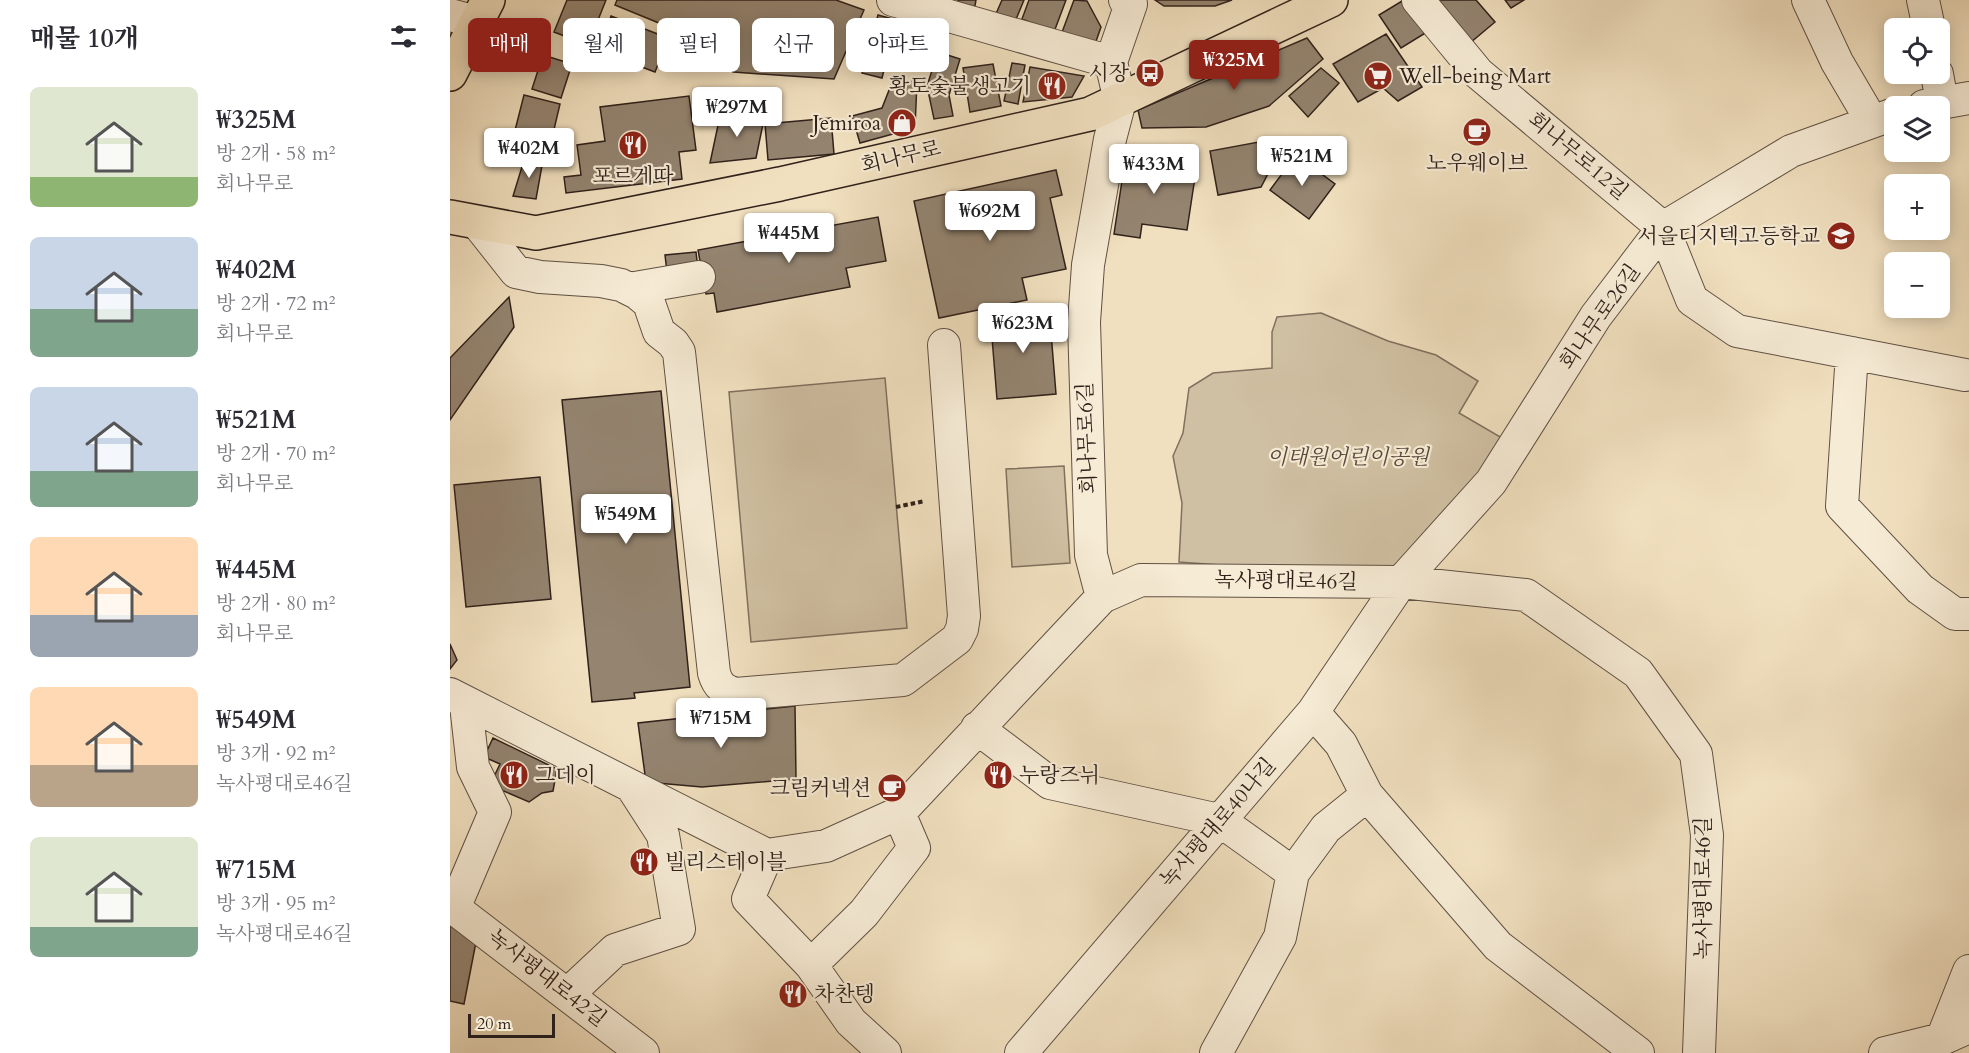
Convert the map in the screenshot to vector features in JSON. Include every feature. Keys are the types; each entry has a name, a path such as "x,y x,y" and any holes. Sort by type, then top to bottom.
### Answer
{"main road":[{"name":"회나무로","path":"464,220 536,233 780,184 1090,114 1331,0"},
{"path":"450,74 471,12"}],"street":[{"path":"893,0 1112,62"},
{"path":"1120,101 1112,62 1131,4 1125,0"},
{"name":"회나무로12길","path":"1418,0 1478,73 1663,228 1692,300 1737,331 1965,375"},
{"path":"1808,0 1837,62 1882,117"},
{"path":"1923,0 1927,18"},
{"name":"회나무로6길","path":"1102,597 1091,555 1084,322 1090,253 1110,139 1120,101"},
{"name":"회나무로26길","path":"1401,582 1491,482 1596,316 1663,228 1791,151 1882,117"},
{"path":"464,220 516,272 540,277 601,281 629,289 649,303 658,332 673,343 679,352 714,672 718,684 724,691 736,694 903,680 957,639 962,629 964,616 944,345"},
{"path":"629,289 699,277"},
{"path":"1852,353 1842,506 1920,589 1955,614 1969,614"},
{"name":"녹사평대로46길","path":"767,855 826,846 900,813 977,728 1102,597 1141,580 1401,582 1526,595 1638,673 1696,754 1707,835 1699,1053"},
{"name":"녹사평대로40나길","path":"1021,1053 1313,712 1401,582"},
{"path":"458,699 767,855 748,899 811,965 851,1022 885,1053"},
{"path":"452,905 495,812 473,767 458,699"},
{"path":"1313,712 1341,744 1367,795 1498,946 1638,1053"},
{"path":"977,728 1050,783 1219,820 1293,873"},
{"path":"568,994 615,950 679,929 663,835 631,786"},
{"path":"1216,1053 1280,937 1293,873 1326,828 1367,795"},
{"path":"811,965 864,913 914,848 900,813"},
{"name":"녹사평대로42길","path":"452,905 643,1053"},
{"path":"1884,1053 1956,1033 1969,971"}],"green space":[{"name":"이태원어린이공원","path":"1321,313 1388,341 1436,355 1478,381 1459,413 1502,438 1428,550 1371,576 1179,562 1182,503 1173,456 1183,433 1189,388 1213,373 1272,368 1272,332 1277,317"},
{"path":"885,378 907,628 751,642 729,392"},
{"path":"1064,466 1070,563 1012,567 1006,469"}],"building":[{"path":"567,0 606,0 599,18 563,18 563,35 554,32"},
{"path":"617,0 836,0 864,10 861,18 846,18 846,51 834,79 733,72 740,72 740,18 657,18 657,22 615,5"},
{"path":"958,0 976,0 974,11 956,7"},
{"path":"1002,0 1024,0 1014,24 995,16"},
{"path":"1029,0 1066,0 1054,32 1022,19"},
{"path":"1074,0 1087,1 1101,27 1094,47 1061,35"},
{"path":"1155,0 1232,0 1215,6 1164,6"},
{"path":"1434,0 1476,0 1495,22 1470,43"},
{"path":"1505,0 1524,0 1511,8"},
{"path":"1402,1 1427,32 1401,48 1379,15"},
{"path":"645,29 657,34 655,72 645,68"},
{"name":"Well-being Mart","path":"1386,34 1422,87 1398,101 1383,88 1358,102 1333,64"},
{"path":"1307,38 1323,59 1269,106 1206,127 1142,128 1138,110"},
{"path":"949,56 960,59 949,95 953,116 934,119 927,86 932,72 949,72"},
{"path":"551,57 563,61 563,72 569,72 561,98 532,89 538,72 551,72"},
{"path":"1012,63 1025,65 1018,104 1004,101"},
{"path":"993,64 1001,106 970,112 963,68"},
{"name":"황토숯불생고기","path":"1030,67 1084,76 1072,97 1023,102"},
{"path":"1321,68 1339,83 1308,117 1289,96"},
{"path":"862,72 884,72 882,78"},
{"path":"893,80 917,82 915,128 860,143 852,116 882,108"},
{"path":"524,95 560,104 547,159 510,150"},
{"path":"689,96 696,150 679,152 682,179 566,193 564,177 581,175 577,145 605,141 600,107"},
{"path":"721,111 764,119 756,158 710,163"},
{"path":"831,118 834,154 768,160 765,124"},
{"path":"1264,141 1270,170 1261,187 1218,195 1210,151"},
{"path":"1126,154 1197,164 1187,230 1142,224 1140,238 1114,234"},
{"path":"1296,155 1335,184 1309,219 1270,190"},
{"path":"525,157 543,160 536,199 513,196"},
{"path":"1056,170 1062,195 1050,198 1066,269 1022,278 1027,300 939,318 914,201"},
{"path":"878,217 886,261 846,268 850,287 717,312 714,293 706,294 698,250"},
{"path":"696,252 698,269 667,272 665,255"},
{"path":"509,297 514,327 450,420 450,358"},
{"path":"1049,308 1056,394 997,399 990,313"},
{"path":"661,391 690,687 634,693 635,698 592,702 562,400"},
{"path":"540,477 551,599 466,607 454,485"},
{"path":"450,644 457,660 450,669"},
{"path":"795,706 796,779 702,787 646,782 638,723"},
{"path":"493,738 557,769 553,791 542,793 529,802 490,785 500,764 484,757"},
{"path":"450,925 476,942 464,1004 450,1001"}],"place":[{"name":"시장","path":"1150,73"},
{"name":"Well-being Mart","path":"1378,76"},
{"name":"황토숯불생고기","path":"1052,86"},
{"name":"Jemiroa","path":"902,123"},
{"name":"노우웨이브","path":"1477,132"},
{"name":"포르게따","path":"633,145"},
{"name":"서을디지텍고등학교","path":"1841,236"},
{"name":"그데이","path":"514,775"},
{"name":"누랑즈뉘","path":"998,775"},
{"name":"크림커넥션","path":"892,788"},
{"name":"빌리스테이블","path":"644,862"},
{"name":"차찬텡","path":"793,994"}]}
